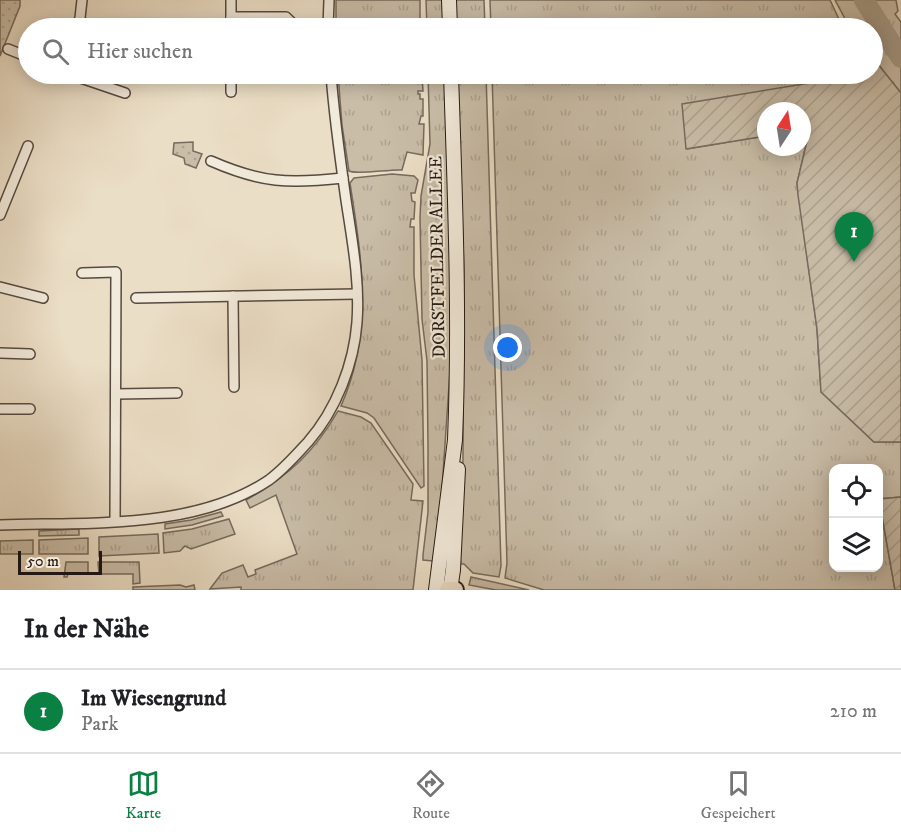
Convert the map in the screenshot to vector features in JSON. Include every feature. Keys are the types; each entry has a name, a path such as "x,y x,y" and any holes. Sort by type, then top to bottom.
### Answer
{"highway":[{"path":"449,590 455,590"}],"main road":[{"path":"449,0 450,18"},
{"name":"DORSTFELDER ALLEE","path":"435,590 455,440 458,328 452,84"},
{"name":"DORSTFELDER ALLEE","path":"449,590 453,570 458,473 455,440"}],"street":[{"path":"80,18 82,0"},
{"path":"231,0 231,17 287,18"},
{"path":"328,18 329,0"},
{"path":"8,49 18,53"},
{"path":"98,84 125,93"},
{"path":"231,84 231,92"},
{"path":"0,525 160,518 217,506 269,480 290,462 324,422 340,389 353,348 357,321 355,259 343,178 333,84"},
{"path":"0,215 28,146"},
{"path":"211,161 237,172 282,182 343,178"},
{"path":"82,273 116,272 114,313 115,521"},
{"path":"0,287 43,298"},
{"path":"136,297 357,294"},
{"path":"233,296 234,387"},
{"path":"0,353 30,354"},
{"path":"116,394 177,393"},
{"path":"0,409 30,409"}],"green space":[{"path":"0,0 20,0 20,6 0,56"},
{"path":"336,0 420,0 420,18 336,18"},
{"path":"426,0 443,0 444,18 427,18"},
{"path":"455,0 484,0 485,18 456,18"},
{"path":"490,0 830,0 838,18 491,18"},
{"path":"835,0 896,0 898,11 895,14 901,22 901,93 883,70 883,18 845,18"},
{"path":"883,70 901,93 901,442 874,442 821,392 817,329 797,183 804,156 811,156 811,102 757,102 757,137 686,149 682,104 804,84 883,84"},
{"path":"339,84 423,84 423,91 418,91 418,94 420,94 420,99 423,99 423,116 419,124 424,124 423,155 407,152 402,170 349,171"},
{"path":"428,84 445,84 452,341 441,503 433,561 423,560 428,512 428,445 427,361 422,319 420,218 421,196 430,144"},
{"path":"457,84 486,84 501,566 499,577 473,573 464,564 458,564 463,459 464,270"},
{"path":"492,84 816,84 780,102 757,102 757,114 687,149 757,137 757,156 803,156 797,183 817,329 821,392 874,442 901,442 901,497 883,499 883,464 829,464 829,572 883,572 883,522 895,590 544,590 505,578 507,563"},
{"path":"193,142 193,151 202,154 196,168 185,164 184,158 173,154 174,143"},
{"path":"392,174 414,176 418,180 415,193 411,193 412,201 415,202 414,219 411,219 410,227 414,227 414,275 422,360 424,486 421,488 374,418 367,413 341,406 358,351 362,323 361,268 350,183 354,178"},
{"path":"338,411 361,417 371,423 413,484 411,500 423,501 413,590 241,590 241,587 210,589 222,573 243,565 248,577 256,574 255,570 297,554 276,495 250,508 246,500 275,482 299,462 329,426"},
{"path":"901,497 901,590 895,590 883,522 883,499"},
{"path":"221,512 223,516 192,525 165,529 165,524"},
{"path":"229,519 235,534 191,549 185,546 180,551 164,553 163,533 192,529"},
{"path":"79,529 79,535 39,536 39,531"},
{"path":"158,534 159,553 99,556 99,537"},
{"path":"88,538 88,554 39,554 39,540"},
{"path":"33,540 33,554 0,554 0,541"},
{"path":"66,562 88,562 88,574 68,574 64,577"},
{"path":"98,562 139,562 140,583 133,584 133,574 99,574"},
{"path":"471,577 529,590 496,590 469,585"},
{"path":"180,585 186,587 194,585 195,590 133,590 133,587"}],"waterway":[{"path":"864,0 875,18"},
{"path":"883,30 901,58"}],"place":[{"name":"Im Wiesengrund","path":"854,262"}]}
